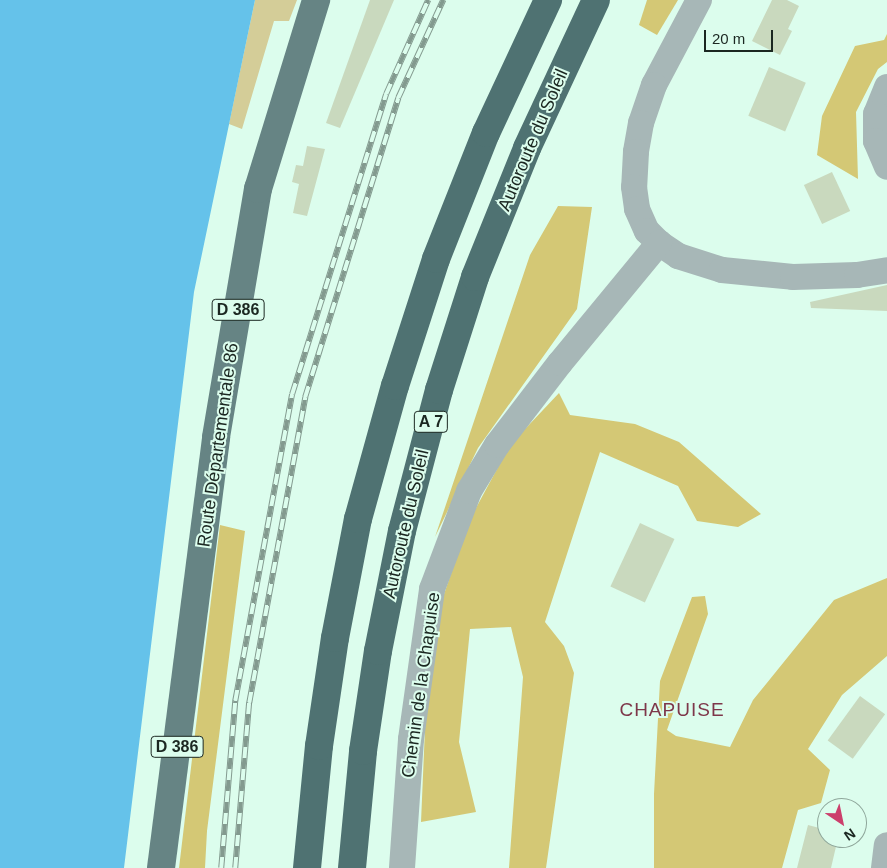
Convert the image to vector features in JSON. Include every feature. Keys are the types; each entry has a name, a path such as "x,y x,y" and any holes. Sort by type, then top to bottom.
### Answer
{"highway":[{"name":"A 7","path":"307,868 319,746 335,638 358,519 395,386 436,259 486,133 548,0"},
{"name":"Autoroute du Soleil","path":"352,868 362,751 378,651 402,532 439,390 475,277 528,148 596,0"}],"main road":[{"name":"Route Départementale 86","path":"162,868 216,437 258,189 316,0"}],"street":[{"path":"699,0 654,86 641,124 636,152 634,188 637,209 647,231 659,243 678,256 722,270 774,276 857,275 887,270"},
{"path":"887,87 876,114 876,141 887,167"},
{"name":"Chemin de la Chapuise","path":"402,868 411,739 432,588 469,492 497,445 560,363 659,243"},
{"path":"884,868 887,846"}],"shaded area":[{"path":"255,0 297,0 289,21 274,21 242,129 229,124"},
{"path":"647,0 678,0 657,35 639,25"},
{"path":"887,34 887,62 878,69 856,112 858,179 817,155 822,116 855,46 884,40"},
{"path":"558,206 592,207 577,309 478,448 435,537 530,255"},
{"path":"559,393 570,415 635,424 679,442 761,514 738,527 697,521 678,486 600,452 545,622 564,646 574,673 546,868 509,868 523,677 511,627 470,629 459,742 476,812 421,822 426,705 443,597 470,519 510,445"},
{"path":"220,525 245,531 207,831 205,868 179,868"},
{"path":"887,578 887,656 842,695 808,749 830,770 822,798 817,798 817,804 798,810 782,868 654,868 654,794 660,681 692,597 705,596 708,614 667,730 676,736 730,747 753,700 834,600"}],"water":[{"path":"0,0 255,0 194,292 124,868 0,868"}],"building":[{"path":"370,0 394,0 340,128 326,123"},
{"path":"772,0 787,0 799,6 788,29 792,31 780,55 752,41"},
{"path":"769,67 806,83 785,131 748,116"},
{"path":"307,146 325,149 307,216 293,213 299,184 292,182 296,165 303,166"},
{"path":"832,172 850,211 822,224 804,185"},
{"path":"887,285 887,311 811,308 810,302"},
{"path":"640,523 674,539 645,603 610,586"},
{"path":"860,696 885,714 853,759 828,740"},
{"path":"808,825 817,827 817,848 836,848 831,868 797,868"}],"railway":[{"path":"221,868 235,701 292,394 386,94 428,0"},
{"path":"235,868 249,703 305,397 398,98 443,0"}],"district":[{"name":"CHAPUISE","path":"672,710"}]}
